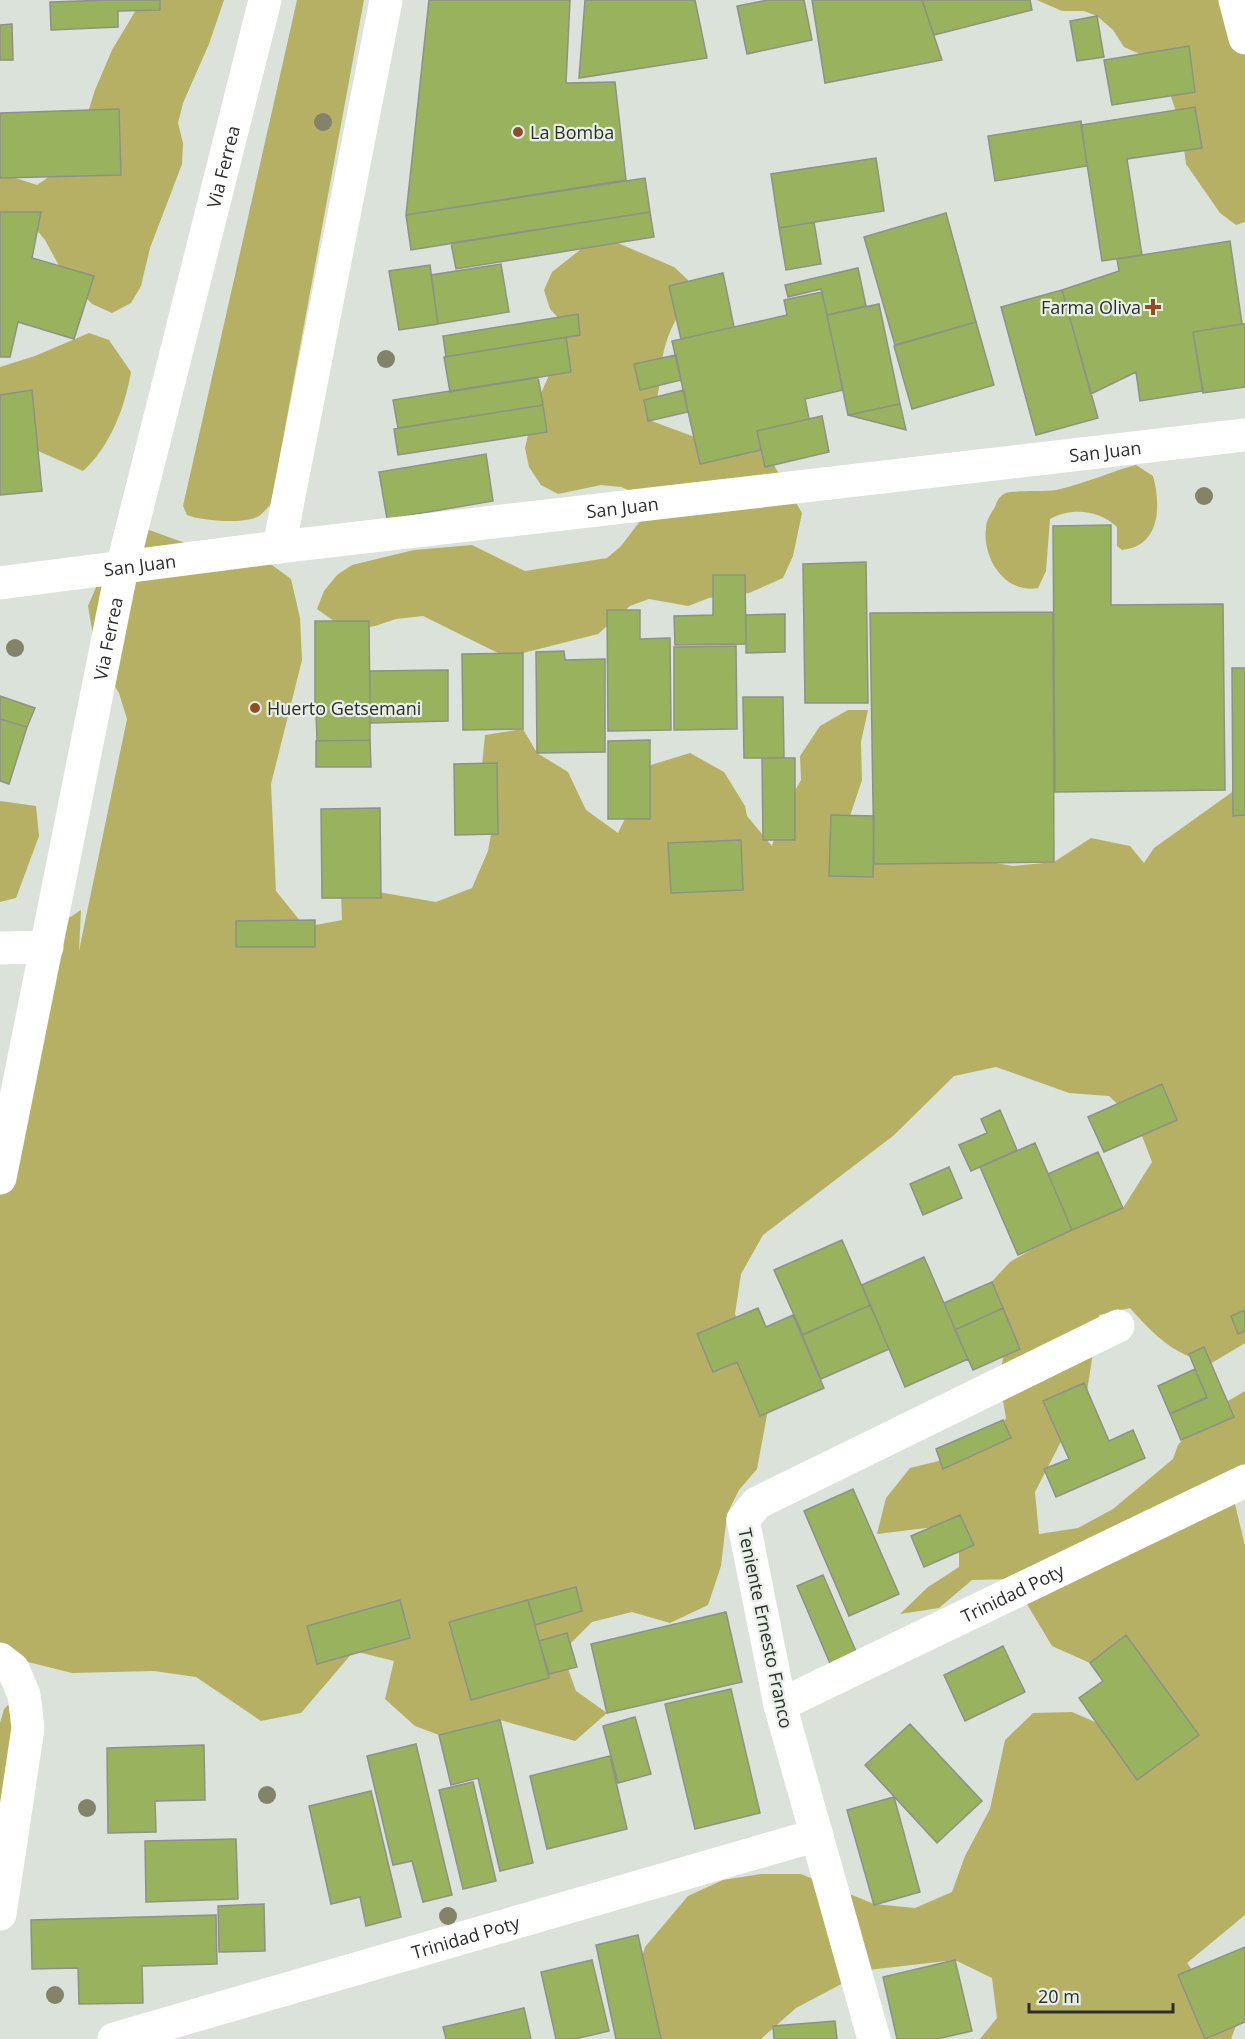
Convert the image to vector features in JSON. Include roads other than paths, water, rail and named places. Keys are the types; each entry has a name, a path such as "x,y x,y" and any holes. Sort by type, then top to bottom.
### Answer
{"street":[{"name":"Via Ferrea","path":"0,1178 122,568 265,0"},
{"path":"279,547 386,0"},
{"path":"1235,0 1245,39"},
{"name":"San Juan","path":"0,583 279,547 1245,435"},
{"path":"0,948 47,947"},
{"name":"Teniente Ernesto Franco","path":"874,2039 780,1705 743,1520 757,1503 1118,1326"},
{"name":"Trinidad Poty","path":"780,1705 1245,1481"},
{"path":"0,1659 13,1670 24,1695 28,1728 0,1914"},
{"name":"Trinidad Poty","path":"114,2039 817,1835"}],"place":[{"name":"La Bomba","path":"518,132"},
{"name":"Farma Oliva","path":"1153,307"},
{"name":"Huerto Getsemani","path":"255,708"}]}
